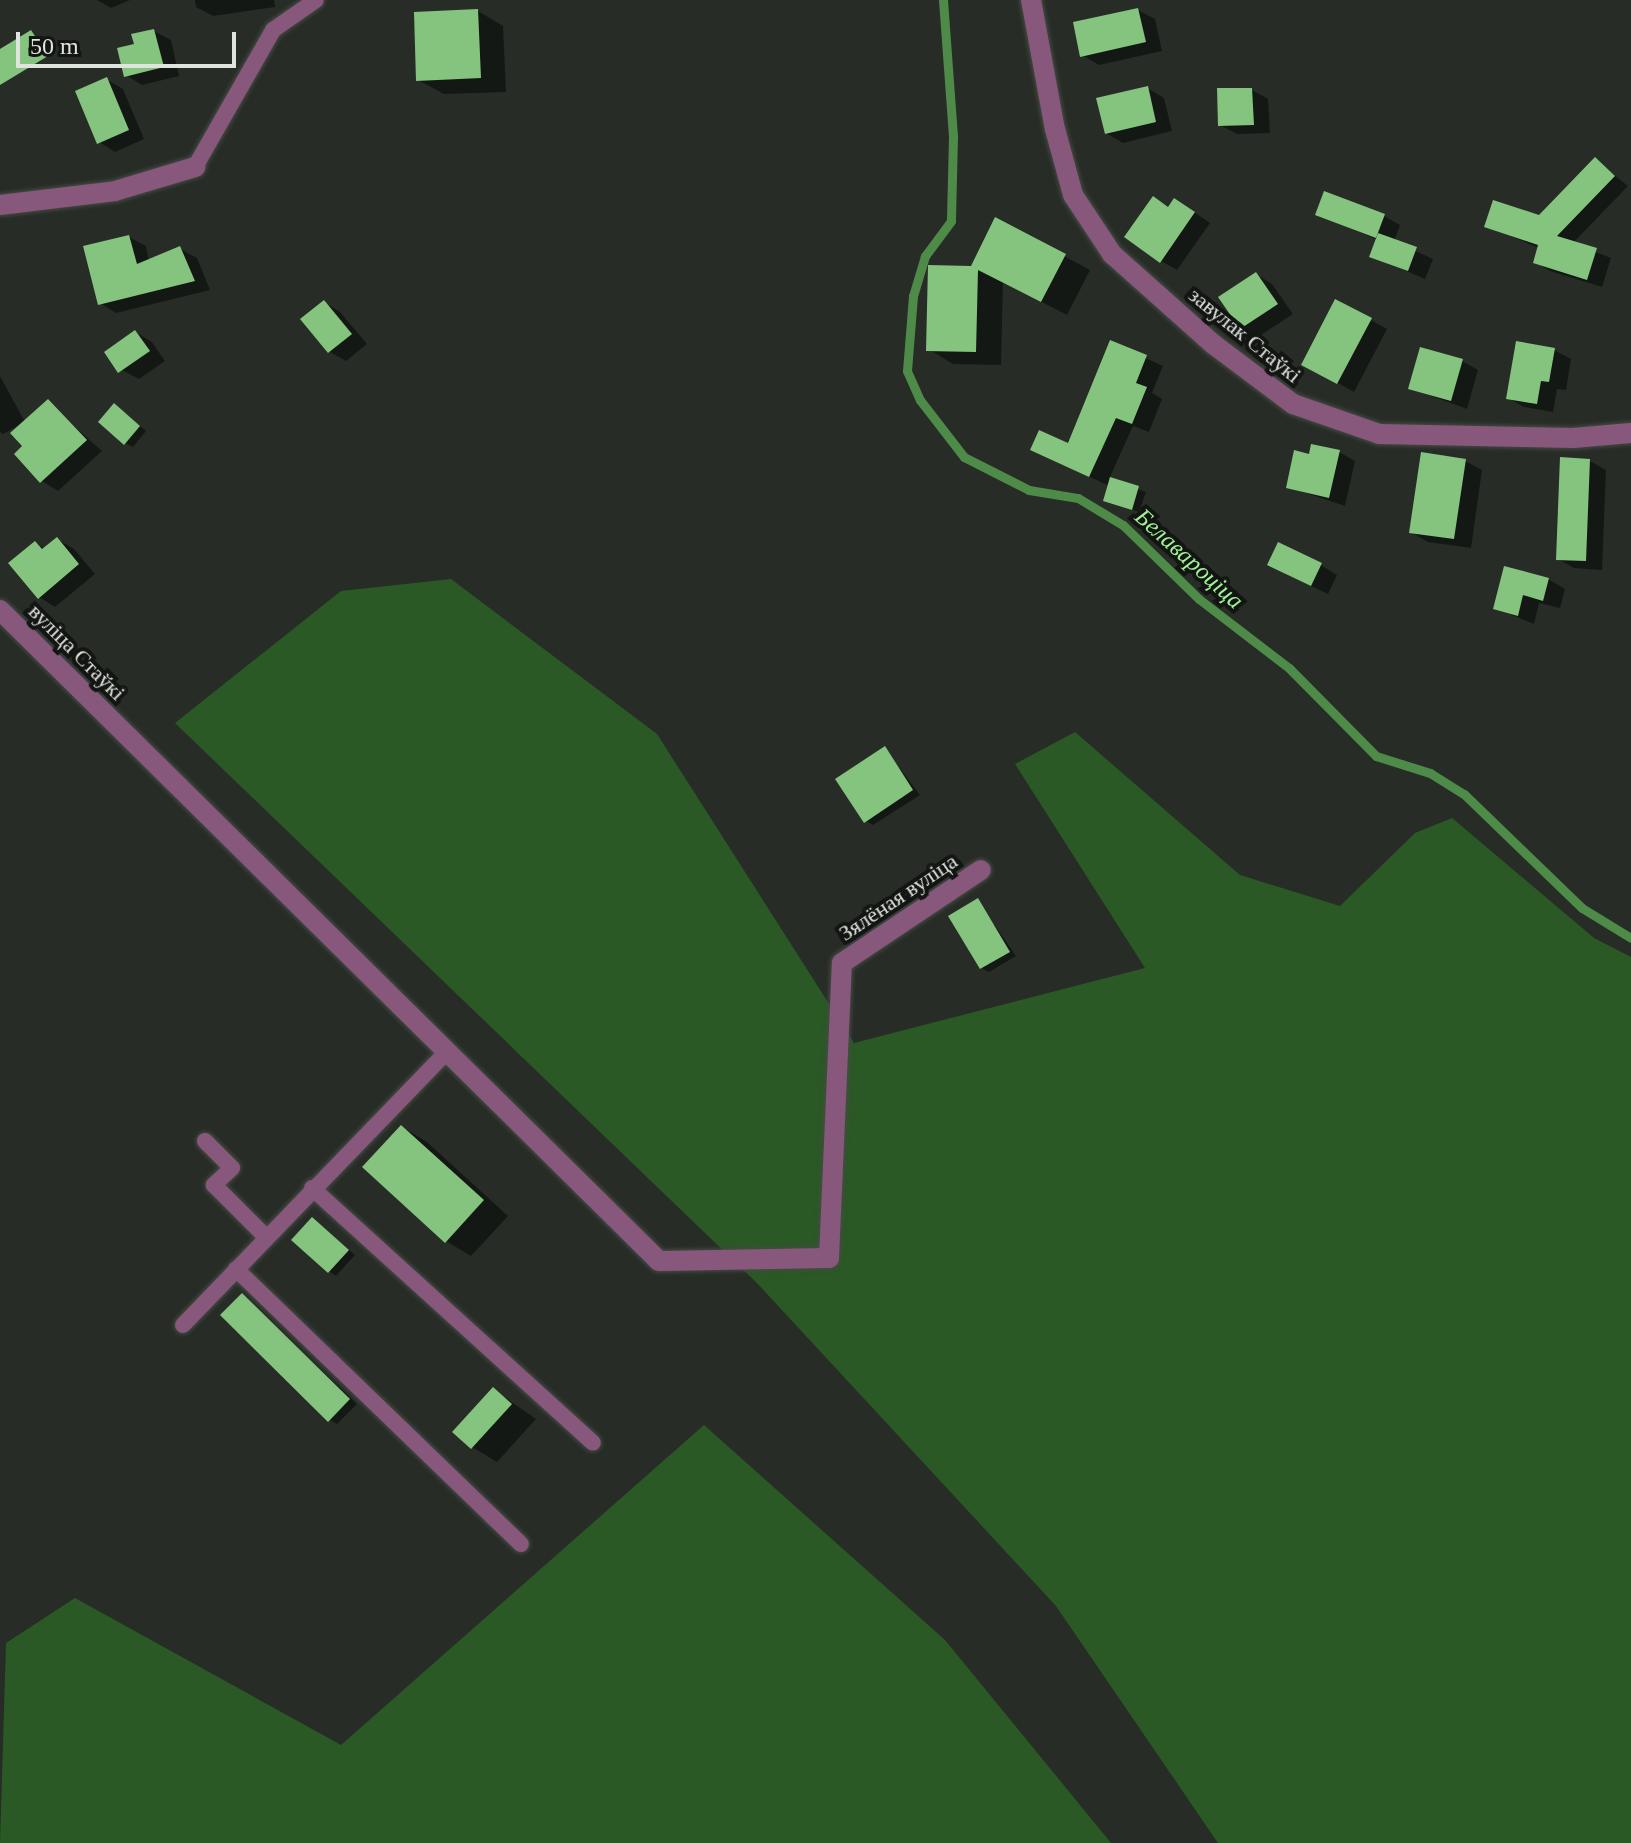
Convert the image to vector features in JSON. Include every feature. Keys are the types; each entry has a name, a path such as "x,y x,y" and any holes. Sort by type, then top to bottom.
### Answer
{"street":[{"name":"завулак Стаўкі","path":"1031,0 1055,129 1073,195 1112,254 1213,344 1293,404 1379,434 1573,438 1631,433"},
{"path":"0,205 115,191 195,167"},
{"name":"вуліца Стаўкі","path":"0,610 445,1054 659,1261 829,1258 842,963"},
{"name":"Зялёная вуліца","path":"842,963 981,870"}],"lane":[{"path":"195,167 273,30 316,0"},
{"path":"183,1325 312,1188 445,1054"},
{"path":"205,1141 232,1168 214,1185 266,1237"},
{"path":"312,1188 593,1443"},
{"path":"236,1269 521,1544"}],"green space":[{"path":"451,579 657,734 854,1043 1145,968 1015,764 1075,732 1240,875 1340,906 1415,833 1452,818 1594,938 1631,957 1631,1843 1218,1843 1056,1606 757,1283 175,723 341,591"},
{"path":"704,1425 945,1640 1111,1843 0,1843 6,1643 75,1598 341,1745"}],"building":[{"path":"1138,8 1146,42 1080,57 1073,22"},
{"path":"478,9 481,78 416,81 414,12"},
{"path":"154,29 164,67 124,77 117,48 134,44 131,34"},
{"path":"31,30 48,56 0,85 0,49"},
{"path":"107,77 129,130 97,144 75,91"},
{"path":"1148,86 1156,122 1105,134 1096,98"},
{"path":"1217,88 1252,88 1254,125 1218,126"},
{"path":"1595,157 1615,176 1557,236 1597,248 1587,280 1533,263 1538,245 1484,227 1493,200 1539,215"},
{"path":"1324,191 1385,214 1376,238 1315,215"},
{"path":"1153,196 1168,207 1174,198 1195,212 1160,263 1124,237"},
{"path":"995,217 1066,254 1041,302 978,270 976,352 926,351 928,265 971,266"},
{"path":"1378,233 1417,247 1408,271 1369,257"},
{"path":"129,235 137,264 180,246 195,281 98,305 83,246"},
{"path":"1256,272 1278,304 1240,329 1218,297"},
{"path":"1335,299 1372,318 1337,384 1301,365"},
{"path":"324,300 352,334 328,353 300,319"},
{"path":"135,330 150,351 118,373 104,352"},
{"path":"1110,340 1147,355 1136,383 1147,387 1132,424 1116,418 1089,477 1030,450 1039,430 1068,443"},
{"path":"1516,341 1555,348 1549,382 1541,381 1537,404 1506,399"},
{"path":"1420,347 1463,359 1451,401 1408,389"},
{"path":"48,399 87,440 40,483 14,454 22,446 10,433"},
{"path":"114,403 140,426 124,445 98,422"},
{"path":"1311,444 1340,450 1329,498 1286,488 1294,450 1309,454"},
{"path":"1421,452 1466,459 1454,539 1409,533"},
{"path":"1560,457 1590,459 1586,561 1556,560"},
{"path":"1110,477 1139,486 1132,510 1103,501"},
{"path":"57,537 79,564 38,599 8,563 35,541 42,549"},
{"path":"1278,542 1322,563 1311,586 1267,565"},
{"path":"1504,566 1549,578 1543,601 1523,595 1518,616 1493,609"},
{"path":"885,746 913,790 864,823 835,779"},
{"path":"978,898 1010,952 980,969 948,916"},
{"path":"401,1125 484,1200 445,1243 362,1167"},
{"path":"312,1217 349,1250 328,1273 291,1240"},
{"path":"242,1293 350,1399 328,1422 220,1315"},
{"path":"493,1387 512,1404 471,1449 452,1432"}],"waterway":[{"name":"Белавароціца","path":"943,0 953,137 951,221 925,256 913,296 907,371 920,400 964,457 1029,490 1078,498 1123,525 1199,599 1289,668 1376,756 1430,773 1464,794 1582,908 1631,938"}]}
